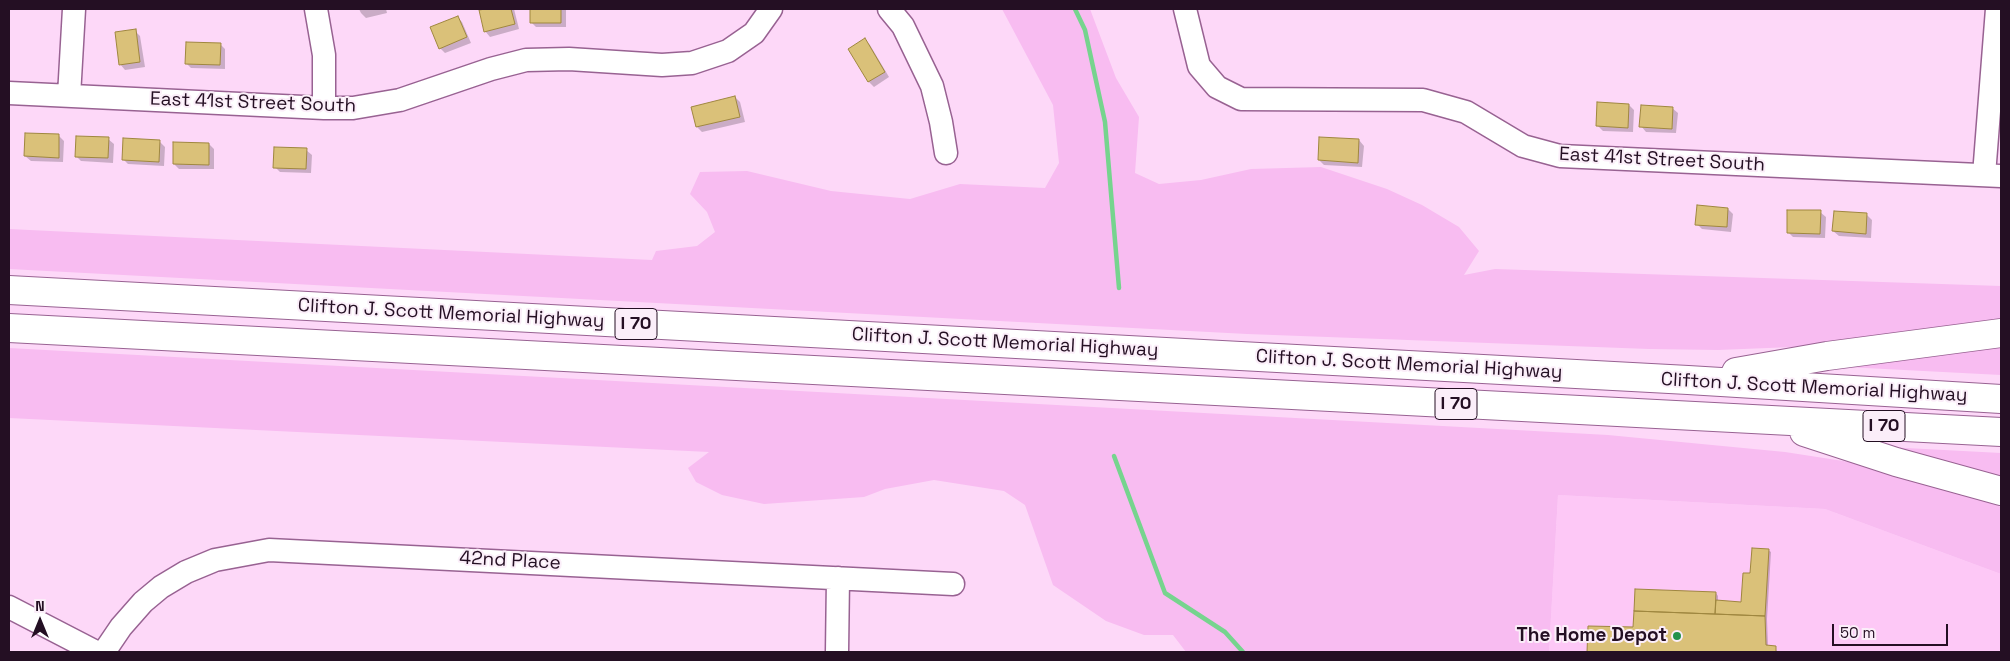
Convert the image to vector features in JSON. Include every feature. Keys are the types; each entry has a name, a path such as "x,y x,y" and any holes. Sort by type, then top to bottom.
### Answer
{"highway":[{"name":"Clifton J. Scott Memorial Highway","path":"9,290 1688,380 2001,399"},
{"name":"Clifton J. Scott Memorial Highway","path":"9,328 2001,432"},
{"path":"1688,380 1827,356 2001,333"},
{"path":"1767,420 1896,462 2001,491"}],"street":[{"path":"69,96 74,9"},
{"path":"316,9 324,55 324,108"},
{"name":"East 41st Street South","path":"9,93 353,108 400,100 491,69 526,60 570,59 662,65 692,63 728,51 754,33 771,9"},
{"path":"889,9 903,26 932,86 946,153"},
{"name":"East 41st Street South","path":"1184,9 1199,66 1217,87 1241,98 1423,100 1466,112 1523,146 1560,156 1992,176"},
{"path":"1992,176 1997,9"},
{"name":"42nd Place","path":"104,652 121,627 143,602 161,587 186,572 215,560 269,550 953,584"},
{"path":"837,652 838,578"},
{"path":"9,607 96,652"}],"shaded area":[{"path":"1002,9 1090,9 1116,78 1139,117 1135,173 1159,184 1201,180 1251,169 1321,167 1387,189 1422,205 1459,227 1479,251 1464,275 1495,269 2001,286 2001,320 1873,339 1793,347 1718,350 1649,349 1247,334 9,269 9,229 652,260 656,251 697,246 715,232 707,212 690,194 700,172 747,171 831,191 910,199 960,184 1045,188 1059,163 1053,105"},
{"path":"2001,343 2001,375 1846,367"},
{"path":"9,348 1608,435 1785,452 1869,465 1933,482 2001,507 2001,574 1825,509 1558,495 1549,652 1186,652 1173,635 1144,635 1106,621 1053,585 1025,505 1004,491 934,480 885,489 864,497 764,504 722,495 696,482 688,468 709,452 9,418"},
{"path":"1887,447 2001,453 2001,476 1967,469"},
{"path":"1558,495 1825,509 2001,574 2001,652 1549,652"}],"building":[{"path":"511,9 515,24 484,32 479,10"},
{"path":"530,9 561,9 561,23 530,23"},
{"path":"458,16 467,37 439,49 430,27"},
{"path":"136,29 140,62 119,65 115,32"},
{"path":"865,38 885,72 868,82 848,49"},
{"path":"186,42 221,43 220,65 185,64"},
{"path":"735,96 740,117 696,127 691,107"},
{"path":"1597,102 1629,104 1628,128 1596,126"},
{"path":"1641,105 1673,107 1672,129 1639,127"},
{"path":"25,133 59,134 59,158 24,156"},
{"path":"76,136 109,137 108,158 75,157"},
{"path":"1319,137 1359,139 1358,163 1318,160"},
{"path":"123,138 160,140 159,162 122,160"},
{"path":"173,142 209,143 209,165 173,164"},
{"path":"274,147 307,148 306,169 273,168"},
{"path":"1697,205 1728,208 1727,227 1695,225"},
{"path":"1787,210 1821,210 1820,234 1787,233"},
{"path":"1834,211 1867,213 1866,234 1832,231"},
{"path":"1752,548 1769,549 1765,616 1715,614 1716,600 1741,602 1743,573 1750,573"},
{"path":"1635,589 1716,592 1715,614 1634,611"},
{"name":"The Home Depot","path":"1634,611 1765,616 1766,645 1776,646 1776,652 1587,652 1588,626 1633,627"}],"waterway":[{"path":"1075,9 1085,30 1105,122 1119,288"},
{"path":"1114,456 1165,593 1225,632 1243,652"}],"place":[{"name":"The Home Depot","path":"1677,636"}]}
